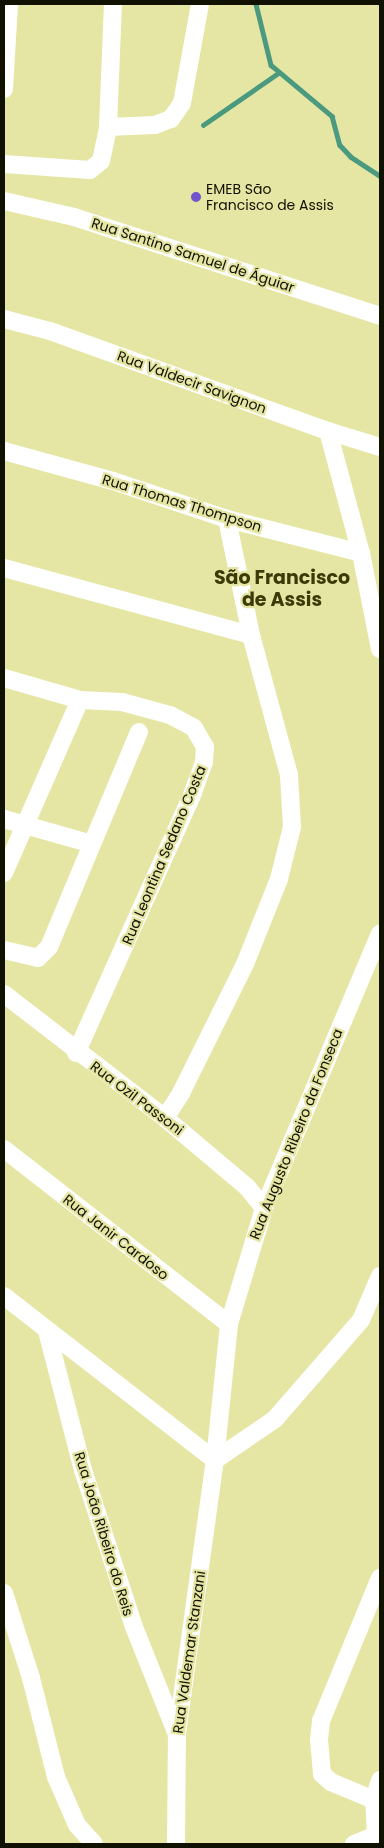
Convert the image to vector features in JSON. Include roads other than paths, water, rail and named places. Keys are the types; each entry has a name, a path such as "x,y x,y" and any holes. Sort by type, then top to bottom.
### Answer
{"street":[{"path":"4,164 90,170 101,161 108,127 113,4"},
{"path":"108,127 164,123 179,110 188,80 200,4"},
{"path":"4,89 7,10"},
{"name":"Rua Santino Samuel de Águiar","path":"4,201 74,217 380,316"},
{"name":"Rua Valdecir Savignon","path":"4,319 94,346 328,431 380,447"},
{"path":"328,431 361,553 380,649"},
{"name":"Rua Thomas Thompson","path":"4,451 113,481 227,520 361,553"},
{"path":"165,1118 181,1093 245,964 279,879 292,826 288,775 251,635 227,520"},
{"path":"4,568 251,635"},
{"name":"Rua Leontina Sedano Costa","path":"4,678 80,700 122,702 170,715 194,728 205,747 204,762 193,793 76,1053"},
{"path":"4,873 80,700"},
{"path":"4,950 32,958 45,953 139,732"},
{"path":"4,819 92,844"},
{"name":"Rua Augusto Ribeiro da Fonseca","path":"215,1460 229,1324 264,1208 380,933"},
{"name":"Rua Ozil Passoni","path":"4,994 76,1053 165,1118 247,1187 264,1208"},
{"name":"Rua Janir Cardoso","path":"4,1149 229,1324"},
{"path":"4,1296 46,1331 215,1460 275,1419 362,1320 380,1276"},
{"name":"Rua João Ribeiro do Reis","path":"46,1331 83,1470 134,1627 177,1733"},
{"name":"Rua Valdemar Stanzani","path":"176,1844 177,1733 215,1460"},
{"path":"374,1800 331,1782 322,1774 319,1740 321,1722 380,1578"},
{"path":"4,1593 31,1678 56,1777 77,1825 94,1844"},
{"path":"354,1844 378,1836 374,1800 380,1780"}],"waterway":[{"path":"256,4 271,65 332,116 340,145 351,157 380,176"},
{"path":"203,125 277,74"}],"place":[{"name":"EMEB São Francisco de Assis","path":"196,197"}],"district":[{"name":"São Francisco de Assis","path":"282,589"}]}
